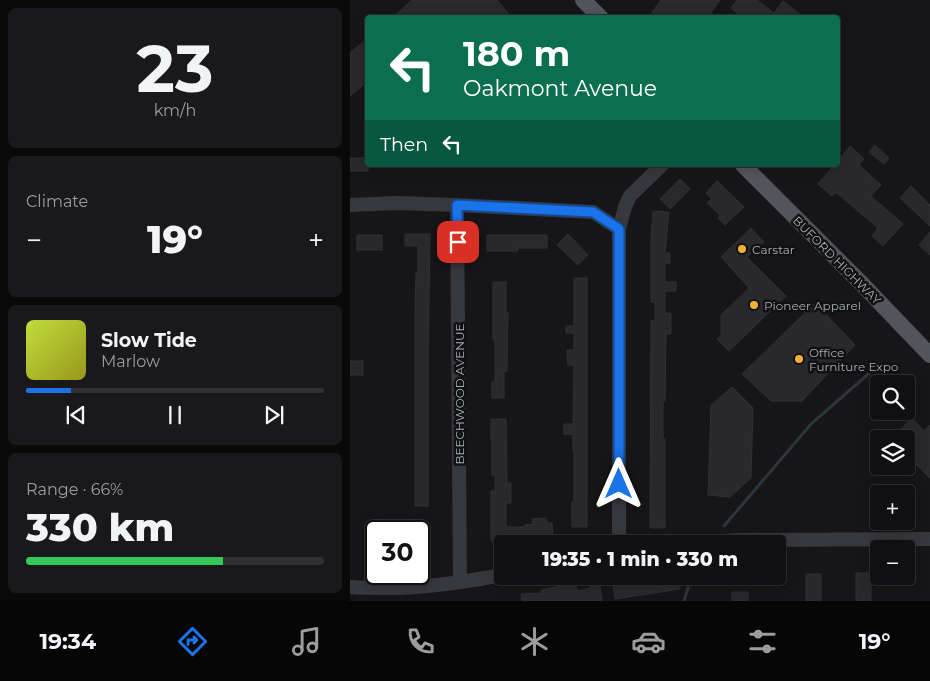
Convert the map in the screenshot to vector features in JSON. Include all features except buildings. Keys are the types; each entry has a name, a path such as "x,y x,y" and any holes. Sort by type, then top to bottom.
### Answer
{"main road":[{"path":"583,0 598,15"},
{"name":"BUFORD HIGHWAY","path":"745,167 930,355"}],"street":[{"path":"619,535 619,229 630,196 660,167"},
{"path":"350,205 457,205 593,212 619,229"},
{"name":"BEECHWOOD AVENUE","path":"457,205 460,582"},
{"path":"786,540 930,539"},
{"path":"350,587 390,588 426,586 494,576"}],"waterway":[{"path":"724,526 811,424 874,369"},
{"path":"684,601 689,585"}],"place":[{"name":"Carstar","path":"742,249"},
{"name":"Pioneer Apparel","path":"754,305"},
{"name":"Office Furniture Expo","path":"799,359"}],"route":[{"path":"458,242 457,205 593,212 619,229 619,484"}]}
